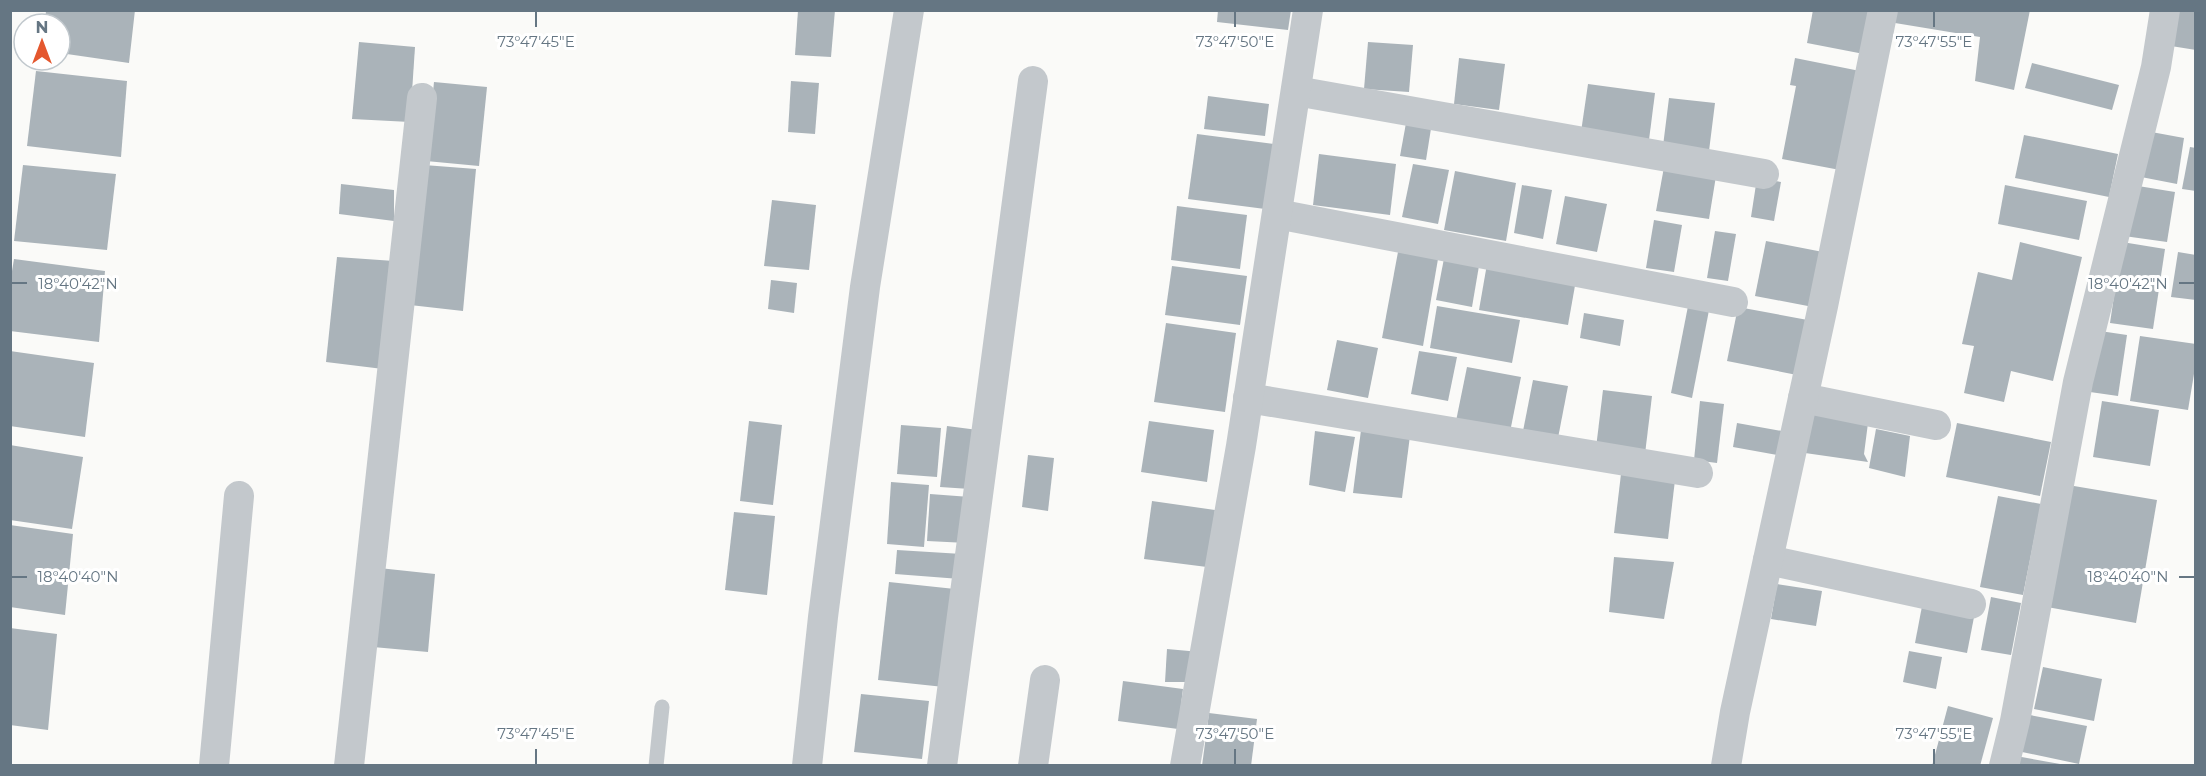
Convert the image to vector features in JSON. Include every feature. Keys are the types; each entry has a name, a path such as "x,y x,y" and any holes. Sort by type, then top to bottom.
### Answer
{"street":[{"path":"807,765 823,617 865,287 909,10"},
{"path":"1185,765 1248,398 1308,10"},
{"path":"1726,765 1734,712 1803,398 1883,10"},
{"path":"2004,765 2015,721 2078,382 2156,67 2165,10"},
{"path":"942,765 1033,81"},
{"path":"1296,91 1764,174"},
{"path":"349,765 422,98"},
{"path":"1277,214 1732,303"},
{"path":"1248,398 1698,473"},
{"path":"1803,398 1936,424"},
{"path":"214,765 239,496"},
{"path":"1768,560 1971,604"},
{"path":"1033,765 1045,680"}],"lane":[{"path":"656,765 662,707"}],"building":[{"path":"46,10 135,10 129,63 72,55 72,12 46,12"},
{"path":"798,10 835,10 831,57 795,55"},
{"path":"1218,10 1291,10 1288,30 1217,22"},
{"path":"1813,10 1878,10 1869,55 1807,43"},
{"path":"1897,10 2030,10 2014,90 1975,81 1980,37 1895,23"},
{"path":"2177,10 2196,10 2196,50 2171,46"},
{"path":"359,42 415,47 410,122 352,119"},
{"path":"1368,42 1413,45 1409,92 1364,89"},
{"path":"1459,58 1505,64 1499,110 1454,104"},
{"path":"1795,58 1860,71 1840,170 1782,159 1796,86 1790,85"},
{"path":"2032,63 2119,85 2112,110 2025,88"},
{"path":"36,72 127,81 121,157 27,146"},
{"path":"791,81 819,83 815,134 788,132"},
{"path":"434,82 487,87 479,166 426,161"},
{"path":"1588,84 1655,93 1649,140 1581,132"},
{"path":"1208,96 1269,104 1265,136 1204,129"},
{"path":"1669,98 1715,103 1709,151 1663,146"},
{"path":"1408,112 1433,116 1426,160 1400,156"},
{"path":"2146,131 2184,138 2177,184 2136,176"},
{"path":"1197,134 1274,144 1265,209 1188,199"},
{"path":"2024,135 2118,154 2109,197 2015,178"},
{"path":"2190,147 2196,148 2196,191 2182,189"},
{"path":"1319,154 1396,164 1390,215 1313,205"},
{"path":"1413,164 1449,170 1438,224 1402,217"},
{"path":"23,165 116,174 107,250 14,241"},
{"path":"424,165 476,169 463,311 410,305"},
{"path":"1664,167 1716,176 1709,219 1656,211"},
{"path":"1455,171 1516,183 1506,241 1444,230"},
{"path":"1757,178 1781,182 1774,221 1751,217"},
{"path":"341,184 394,190 394,221 339,214"},
{"path":"1522,185 1552,190 1543,239 1514,233"},
{"path":"2005,185 2087,201 2079,240 1998,224"},
{"path":"2132,185 2175,192 2167,242 2124,236"},
{"path":"1565,196 1607,204 1597,252 1556,244"},
{"path":"772,200 816,205 809,270 764,266"},
{"path":"1177,206 1247,215 1240,269 1171,260"},
{"path":"1654,220 1682,225 1674,272 1646,268"},
{"path":"1715,231 1736,234 1728,281 1707,278"},
{"path":"1766,241 1823,252 1813,307 1755,296"},
{"path":"2020,242 2082,257 2053,381 2011,371 2004,402 1964,393 1974,346 1962,344 1978,272 2012,280"},
{"path":"2122,242 2165,249 2153,329 2110,323"},
{"path":"1446,248 1481,254 1472,307 1436,300"},
{"path":"1398,252 1438,259 1423,346 1382,338"},
{"path":"2178,252 2196,255 2196,300 2171,297"},
{"path":"337,257 394,261 383,369 326,362"},
{"path":"14,259 105,271 99,342 10,331 10,283"},
{"path":"1487,264 1576,280 1568,325 1479,310"},
{"path":"1172,266 1247,276 1240,325 1165,315"},
{"path":"771,280 797,283 794,313 768,309"},
{"path":"1689,301 1710,305 1692,398 1671,393"},
{"path":"1437,306 1520,320 1512,363 1430,348"},
{"path":"1738,307 1813,321 1802,376 1727,361"},
{"path":"1584,313 1624,320 1620,346 1580,338"},
{"path":"1166,323 1236,333 1225,412 1154,402"},
{"path":"2100,331 2127,335 2118,396 2090,392"},
{"path":"2140,336 2196,344 2196,362 2188,410 2130,401"},
{"path":"1337,340 1378,348 1368,398 1327,390"},
{"path":"10,351 94,363 85,437 10,426"},
{"path":"1419,351 1457,357 1448,401 1411,394"},
{"path":"1467,367 1521,377 1510,432 1456,421"},
{"path":"1533,380 1568,386 1558,438 1523,431"},
{"path":"1603,390 1652,396 1645,454 1596,448"},
{"path":"1700,401 1724,404 1717,463 1694,460"},
{"path":"2102,401 2159,410 2150,466 2093,457"},
{"path":"1812,414 1868,423 1864,454 1868,462 1805,453"},
{"path":"749,421 782,425 773,505 740,501"},
{"path":"1149,421 1214,430 1207,482 1141,472"},
{"path":"1362,422 1411,428 1402,498 1353,493"},
{"path":"1737,423 1793,433 1789,457 1733,447"},
{"path":"1957,423 2051,442 2040,496 1946,477"},
{"path":"901,425 941,428 937,477 897,474"},
{"path":"947,426 978,430 970,489 940,487"},
{"path":"1876,429 1910,436 1905,477 1869,468"},
{"path":"1315,431 1355,437 1345,492 1309,485"},
{"path":"10,445 83,457 72,529 10,520"},
{"path":"1028,455 1054,458 1048,511 1022,507"},
{"path":"1621,474 1675,480 1668,539 1614,533"},
{"path":"891,482 929,485 924,547 887,544"},
{"path":"2068,485 2157,500 2136,623 2047,607"},
{"path":"930,494 970,497 967,543 927,541"},
{"path":"1998,496 2041,504 2023,595 1980,587"},
{"path":"1152,501 1215,510 1207,567 1144,559"},
{"path":"734,512 775,516 767,595 725,590"},
{"path":"10,525 73,534 65,615 10,607"},
{"path":"897,550 962,554 960,579 895,574"},
{"path":"1614,557 1674,562 1664,619 1609,612"},
{"path":"379,568 435,574 428,652 373,647"},
{"path":"889,582 955,589 944,687 878,680"},
{"path":"1777,584 1822,591 1816,626 1771,619"},
{"path":"1991,597 2021,603 2011,655 1981,650"},
{"path":"1923,601 1975,612 1967,653 1915,643"},
{"path":"10,628 57,634 48,730 10,725"},
{"path":"1167,649 1200,652 1193,682 1165,682"},
{"path":"1909,651 1942,657 1936,689 1903,682"},
{"path":"2043,667 2102,679 2094,721 2034,709"},
{"path":"1123,681 1183,689 1178,729 1118,721"},
{"path":"861,694 929,701 922,759 854,752"},
{"path":"1948,706 1993,718 1980,766 1932,766"},
{"path":"1209,713 1257,719 1251,766 1202,766"},
{"path":"2030,715 2087,726 2079,764 2022,752"},
{"path":"2016,756 2060,764 2060,766 2014,766"}]}
